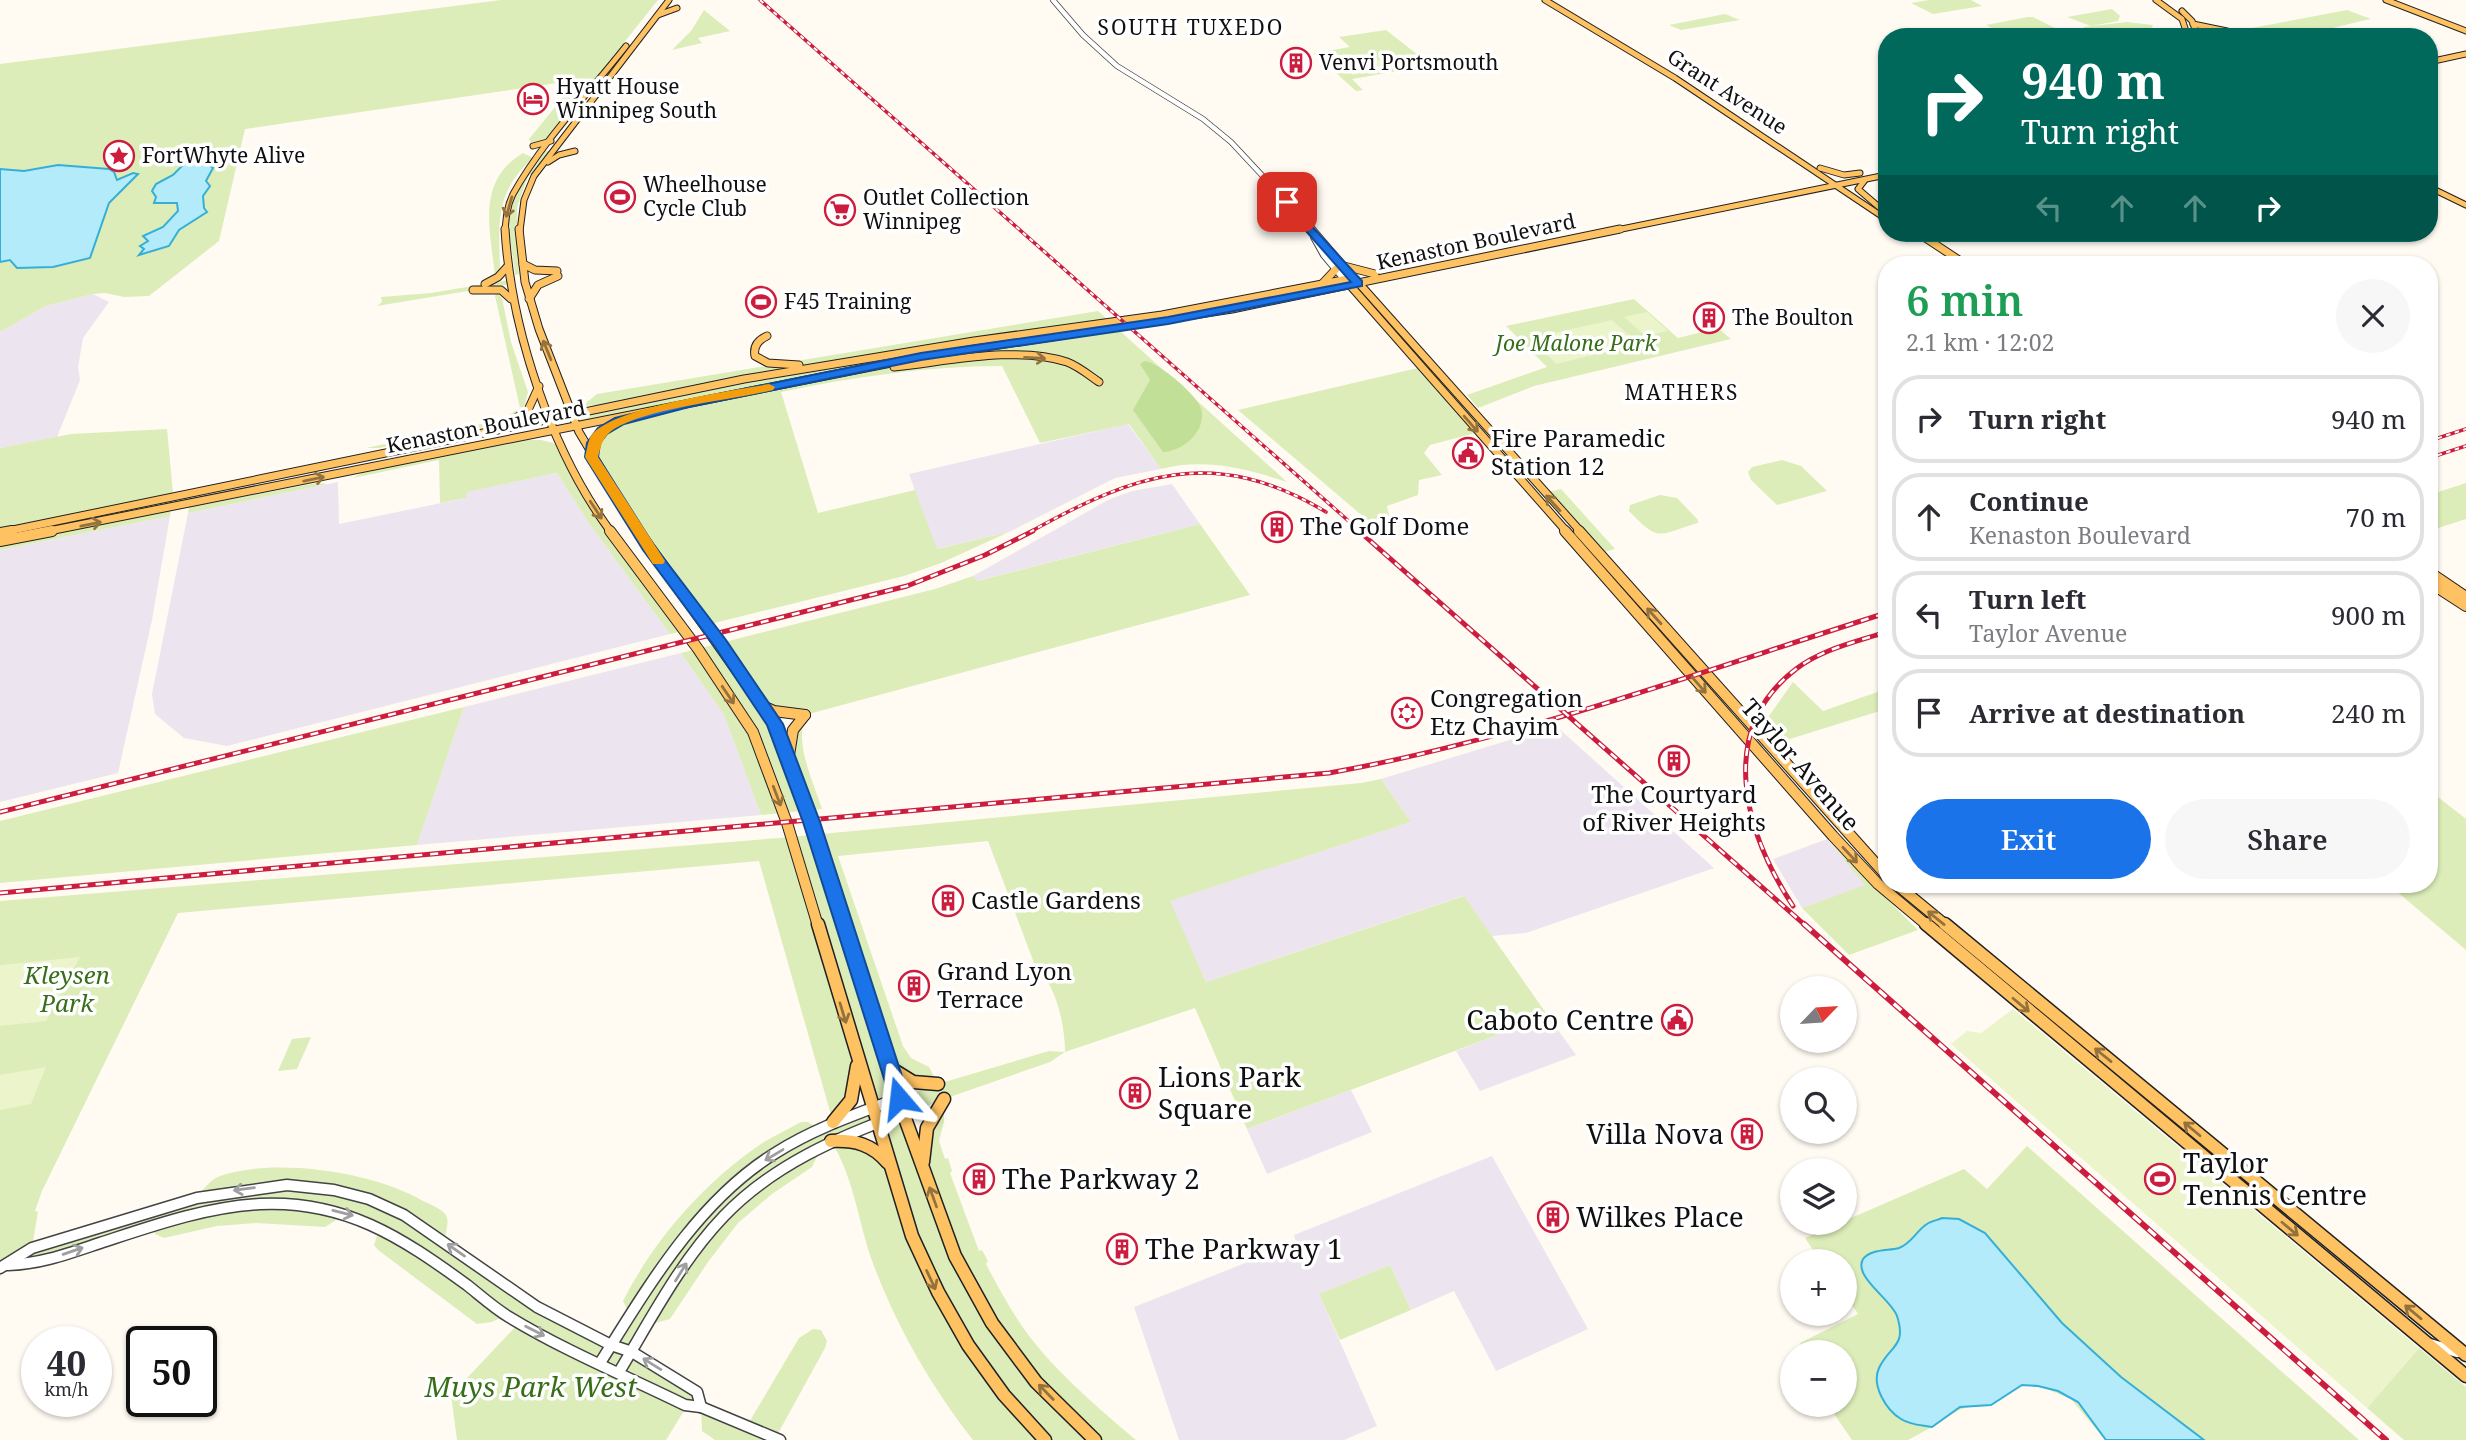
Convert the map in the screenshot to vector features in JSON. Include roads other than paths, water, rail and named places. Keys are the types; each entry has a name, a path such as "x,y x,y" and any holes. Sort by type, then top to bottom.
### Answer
{"main road":[{"path":"657,15 677,8 666,0"},
{"path":"666,0 540,169 524,200 519,225 529,299 577,427 592,457 648,547 765,706 789,759 923,1173 955,1256 992,1323 1036,1382 1094,1440"},
{"path":"666,0 521,180 506,214 512,300 555,431 594,509 698,649 753,732 787,823 912,1236 934,1286 959,1331 991,1380 1045,1440"},
{"name":"Grant Avenue","path":"1545,0 1615,40 1801,162 1878,207"},
{"name":"Grant Avenue","path":"1554,0 1668,68 1820,168 1878,213"},
{"path":"2157,0 2178,15 2185,28"},
{"path":"2165,0 2187,15 2195,28"},
{"path":"2386,0 2466,29"},
{"path":"2393,0 2466,29"},
{"path":"2193,24 2212,28"},
{"path":"2438,58 2466,52"},
{"path":"540,169 554,157 578,149 564,142 566,135"},
{"path":"538,157 531,149 551,140"},
{"path":"1801,162 1818,177 1815,187 1843,192 1856,198"},
{"path":"1820,168 1844,175 1876,172"},
{"name":"Kenaston Boulevard","path":"0,533 626,403 828,365 974,341 1162,315 1352,282 1815,187 1876,172"},
{"name":"Kenaston Boulevard","path":"1836,182 1878,175"},
{"path":"1867,178 1858,188 1878,206"},
{"path":"2438,194 2466,207"},
{"path":"1921,242 1942,256"},
{"path":"1932,242 1953,256"},
{"path":"523,264 535,270 558,274 538,285 529,299"},
{"path":"485,284 498,277 508,265"},
{"path":"1340,268 1377,277 1364,296 1323,287 1340,268"},
{"name":"Taylor Avenue","path":"1352,282 1833,836 1878,884"},
{"name":"Kenaston Boulevard","path":"0,541 821,376 972,348 1168,321 1323,287"},
{"path":"473,290 501,290 512,300"},
{"name":"Taylor Avenue","path":"1364,296 1878,866"},
{"path":"767,336 760,340 754,350 762,360 776,364 828,365"},
{"path":"821,376 995,358 1039,357 1066,362 1099,382"},
{"path":"495,429 514,421 528,410 539,386"},
{"path":"568,400 589,406 626,403"},
{"path":"592,457 594,443 602,431 638,414"},
{"path":"511,440 541,440 553,443 563,450"},
{"path":"2438,578 2466,597"},
{"path":"2438,588 2466,607"},
{"path":"765,706 774,711 805,715 793,730 789,759"},
{"name":"Taylor Avenue","path":"1889,893 2466,1376"},
{"name":"Taylor Avenue","path":"1907,893 2466,1356"},
{"path":"834,1122 851,1100 858,1062"},
{"path":"889,1066 901,1078 912,1082 938,1084"},
{"path":"923,1173 924,1132 928,1120 944,1099"},
{"path":"831,1141 866,1143 878,1150 892,1169"}],"street":[{"name":"Taylor Avenue","path":"1053,0 1090,43 1119,67 1213,127 1246,157 1307,225 1324,255 1352,282"},
{"path":"600,1363 671,1254 711,1205 760,1163 834,1122 899,1098"},
{"path":"619,1372 687,1262 724,1216 770,1177 831,1141 904,1113"},
{"path":"4,1267 32,1248 138,1213 197,1198 251,1188 287,1185 334,1190 369,1199 404,1215 537,1307 611,1345 632,1352 697,1392 701,1407"},
{"path":"4,1267 30,1266 200,1213 262,1204 321,1208 347,1213 380,1225 506,1315 685,1405 701,1407 780,1440"},
{"name":"Taylor Avenue","path":"2428,1344 2466,1356"}],"water":[{"path":"201,145 212,148 206,162 213,168 206,181 210,186 203,196 207,212 179,230 169,246 139,255 144,249 140,246 148,241 143,236 163,227 178,211 177,203 154,203 156,197 152,191 156,184 173,175 185,163 186,156 181,151"},
{"path":"58,165 109,169 114,172 117,180 133,173 138,174 109,203 90,258 53,267 17,268 10,260 0,262 0,169 24,171"},
{"path":"1942,1218 1959,1219 1985,1233 2062,1323 2121,1377 2204,1440 2106,1440 2078,1402 2058,1391 2038,1386 2022,1385 1991,1405 1960,1407 1932,1427 1916,1425 1895,1415 1881,1396 1877,1375 1883,1360 1899,1340 1900,1326 1893,1309 1868,1280 1861,1266 1866,1256 1903,1246 1927,1224"}],"railway":[{"path":"760,0 1361,532"},
{"path":"2438,438 2466,429"},
{"path":"2438,455 2466,446"},
{"path":"1030,532 1105,495 1141,482 1176,475 1211,473 1247,479 1285,491 1326,512"},
{"path":"0,812 907,586 985,555 1033,531"},
{"path":"1359,531 1567,715"},
{"path":"1567,715 1878,616"},
{"path":"1793,906 1762,847 1751,815 1746,783 1747,752 1755,722 1771,694 1796,669 1817,656 1878,635"},
{"path":"0,893 1329,773 1470,742 1567,715"},
{"path":"1567,715 1806,926"},
{"path":"1804,924 2386,1440"}],"place":[{"name":"Venvi Portsmouth","path":"1296,63"},
{"name":"Hyatt House Winnipeg South","path":"533,99"},
{"name":"FortWhyte Alive","path":"119,156"},
{"name":"Wheelhouse Cycle Club","path":"620,197"},
{"name":"Outlet Collection Winnipeg","path":"840,210"},
{"name":"F45 Training","path":"761,302"},
{"name":"The Boulton","path":"1709,318"},
{"name":"Fire Paramedic Station 12","path":"1468,453"},
{"name":"The Golf Dome","path":"1277,527"},
{"name":"Congregation Etz Chayim","path":"1407,713"},
{"name":"The Courtyard of River Heights","path":"1674,761"},
{"name":"Castle Gardens","path":"948,901"},
{"name":"Grand Lyon Terrace","path":"914,986"},
{"name":"Caboto Centre","path":"1677,1020"},
{"name":"Lions Park Square","path":"1135,1093"},
{"name":"Villa Nova","path":"1747,1134"},
{"name":"The Parkway 2","path":"979,1179"},
{"name":"Taylor Tennis Centre","path":"2160,1179"},
{"name":"Wilkes Place","path":"1553,1217"},
{"name":"The Parkway 1","path":"1122,1249"}],"district":[{"name":"SOUTH TUXEDO","path":"1191,28"},
{"name":"MATHERS","path":"1682,393"}],"park label":[{"name":"Joe Malone Park","path":"1576,344"},
{"name":"Kleysen Park","path":"67,990"},
{"name":"Muys Park West","path":"531,1387"}]}
